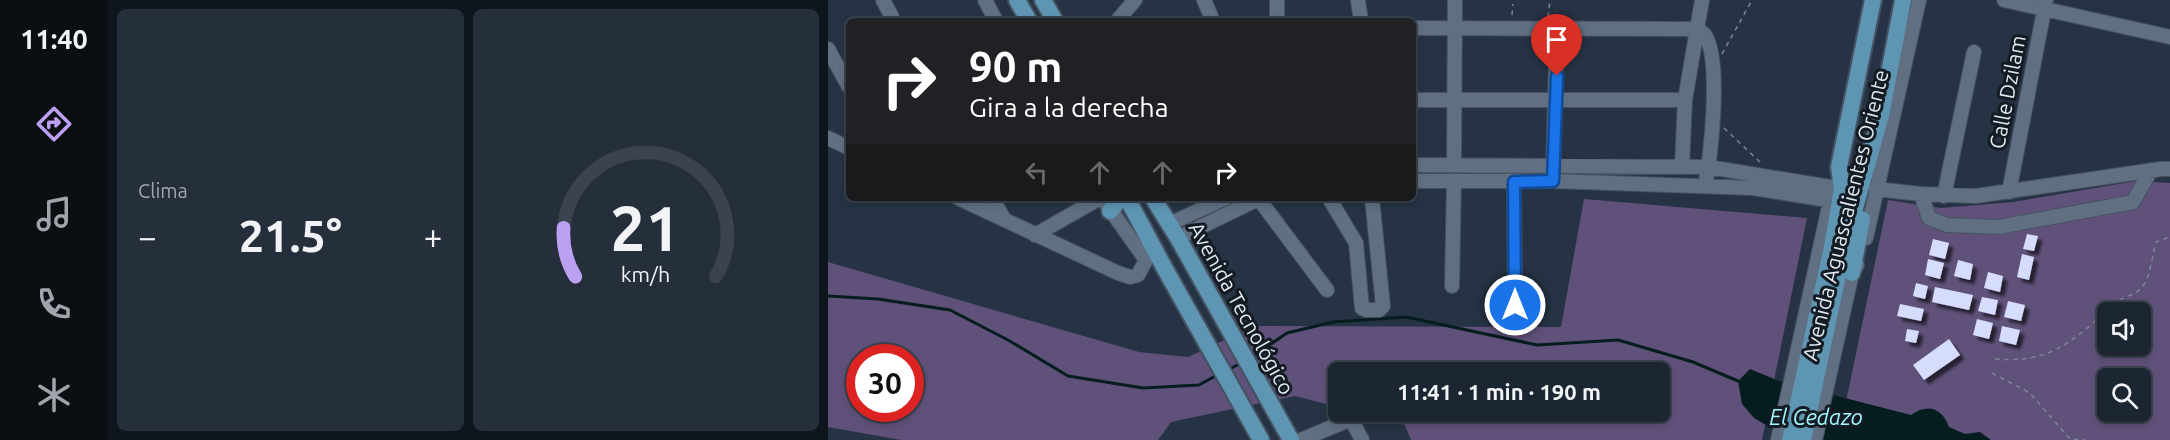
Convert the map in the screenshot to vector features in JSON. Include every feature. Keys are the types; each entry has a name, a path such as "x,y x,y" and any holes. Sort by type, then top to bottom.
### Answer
{"main road":[{"path":"1017,0 1027,18"},
{"path":"1043,0 1053,18"},
{"name":"Avenida Aguascalientes Oriente","path":"1790,440 1838,249 1881,115 1903,0"},
{"name":"Avenida Aguascalientes Oriente","path":"1803,440 1838,249 1836,195 1839,167 1869,1"},
{"path":"1852,273 1881,115"},
{"path":"1129,201 1262,440"},
{"name":"Avenida Tecnológico","path":"1155,201 1291,440"},
{"path":"1146,260 1165,269"}],"street":[{"path":"883,0 892,18"},
{"path":"985,0 994,18"},
{"path":"1120,18 1135,0"},
{"path":"1204,0 1212,18"},
{"path":"1277,0 1277,18"},
{"path":"1358,0 1360,18"},
{"path":"1454,164 1455,0"},
{"path":"1682,166 1685,100 1702,0"},
{"name":"Avenida Aguascalientes Oriente","path":"1815,440 1852,273 1865,245 1919,0"},
{"path":"2004,0 2045,4 2170,37"},
{"name":"Calle Dzilam","path":"2009,192 2045,4"},
{"path":"1416,28 1696,29 1704,34 1713,67 1709,167 1705,186"},
{"path":"1552,30 1556,99 1553,181"},
{"path":"828,49 846,82"},
{"path":"1944,196 1974,52"},
{"path":"1416,100 1685,100"},
{"path":"828,138 846,147"},
{"path":"1416,165 1709,167 1836,195"},
{"path":"1876,189 1944,196 1976,196 2170,169"},
{"path":"1921,194 1929,218 1947,225 1999,227 2133,202 2151,170"},
{"path":"1416,181 1553,181 1705,186 1836,195"},
{"path":"1452,286 1454,181"},
{"path":"1514,182 1515,305"},
{"name":"Avenida Aguascalientes Oriente","path":"1778,440 1836,195"},
{"path":"965,201 1035,235 1130,277 1138,275 1146,260 1108,201 1035,235"},
{"path":"994,201 1004,219"},
{"path":"1173,231 1221,201"},
{"path":"1173,231 1251,201"},
{"path":"1261,201 1327,290"},
{"path":"1331,201 1356,243 1362,308 1366,310 1381,309 1383,306 1372,201"},
{"path":"1301,440 1332,434 1351,419 1362,440"}],"path":[{"path":"1550,0 1552,30"},
{"path":"1713,67 1728,46 1752,0"},
{"path":"1712,117 1762,163"},
{"path":"1995,359 2036,358 2064,347 2093,324 2114,303 2141,289 2147,279 2156,242 2170,237"},
{"path":"1992,373 2030,393 2070,439 2085,440"}],"shaded area":[{"path":"2136,181 2170,183 2170,440 1838,440 1888,200 1941,208 2013,202"},
{"path":"1584,199 1807,218 1762,440 1411,440 1405,425 1394,422 1670,422 1670,362 1328,362 1328,404 1295,396 1171,422 1158,440 901,440 828,427 828,262 1139,352 1188,357 1255,326 1561,327"}],"water":[{"name":"El Cedazo","path":"1750,369 1779,381 1911,415 1923,409 1934,409 1942,415 1949,427 1965,434 1980,432 1991,440 1811,440 1773,429 1754,418 1742,404 1738,381"}],"building":[{"path":"2027,234 2038,236 2034,251 2023,249"},
{"path":"1933,239 1949,243 1945,259 1929,255"},
{"path":"2022,254 2034,257 2029,280 2017,277"},
{"path":"1928,259 1944,263 1940,279 1925,275"},
{"path":"1958,260 1973,264 1970,280 1954,276"},
{"path":"1988,272 2003,276 2000,292 1984,288"},
{"path":"1916,283 1928,286 1925,299 1913,296"},
{"path":"1935,287 1973,295 1969,310 1932,302"},
{"path":"1982,297 1998,300 1995,315 1978,311"},
{"path":"2008,301 2025,305 2021,321 2004,317"},
{"path":"1900,304 1924,309 1921,321 1897,316"},
{"path":"1977,319 1993,323 1989,339 1973,335"},
{"path":"2002,326 2020,330 2016,345 1999,341"},
{"path":"1907,329 1919,331 1916,343 1905,341"},
{"path":"1949,339 1960,355 1924,380 1913,365"}],"waterway":[{"path":"828,296 878,299 950,310 1008,340 1068,376 1143,388 1199,385 1219,374"},
{"path":"1252,357 1287,333 1333,322 1406,317 1537,345 1618,340 1693,362 1738,381"},
{"path":"1228,370 1241,363"}],"route":[{"path":"1515,305 1514,182 1553,181 1557,76"}]}
